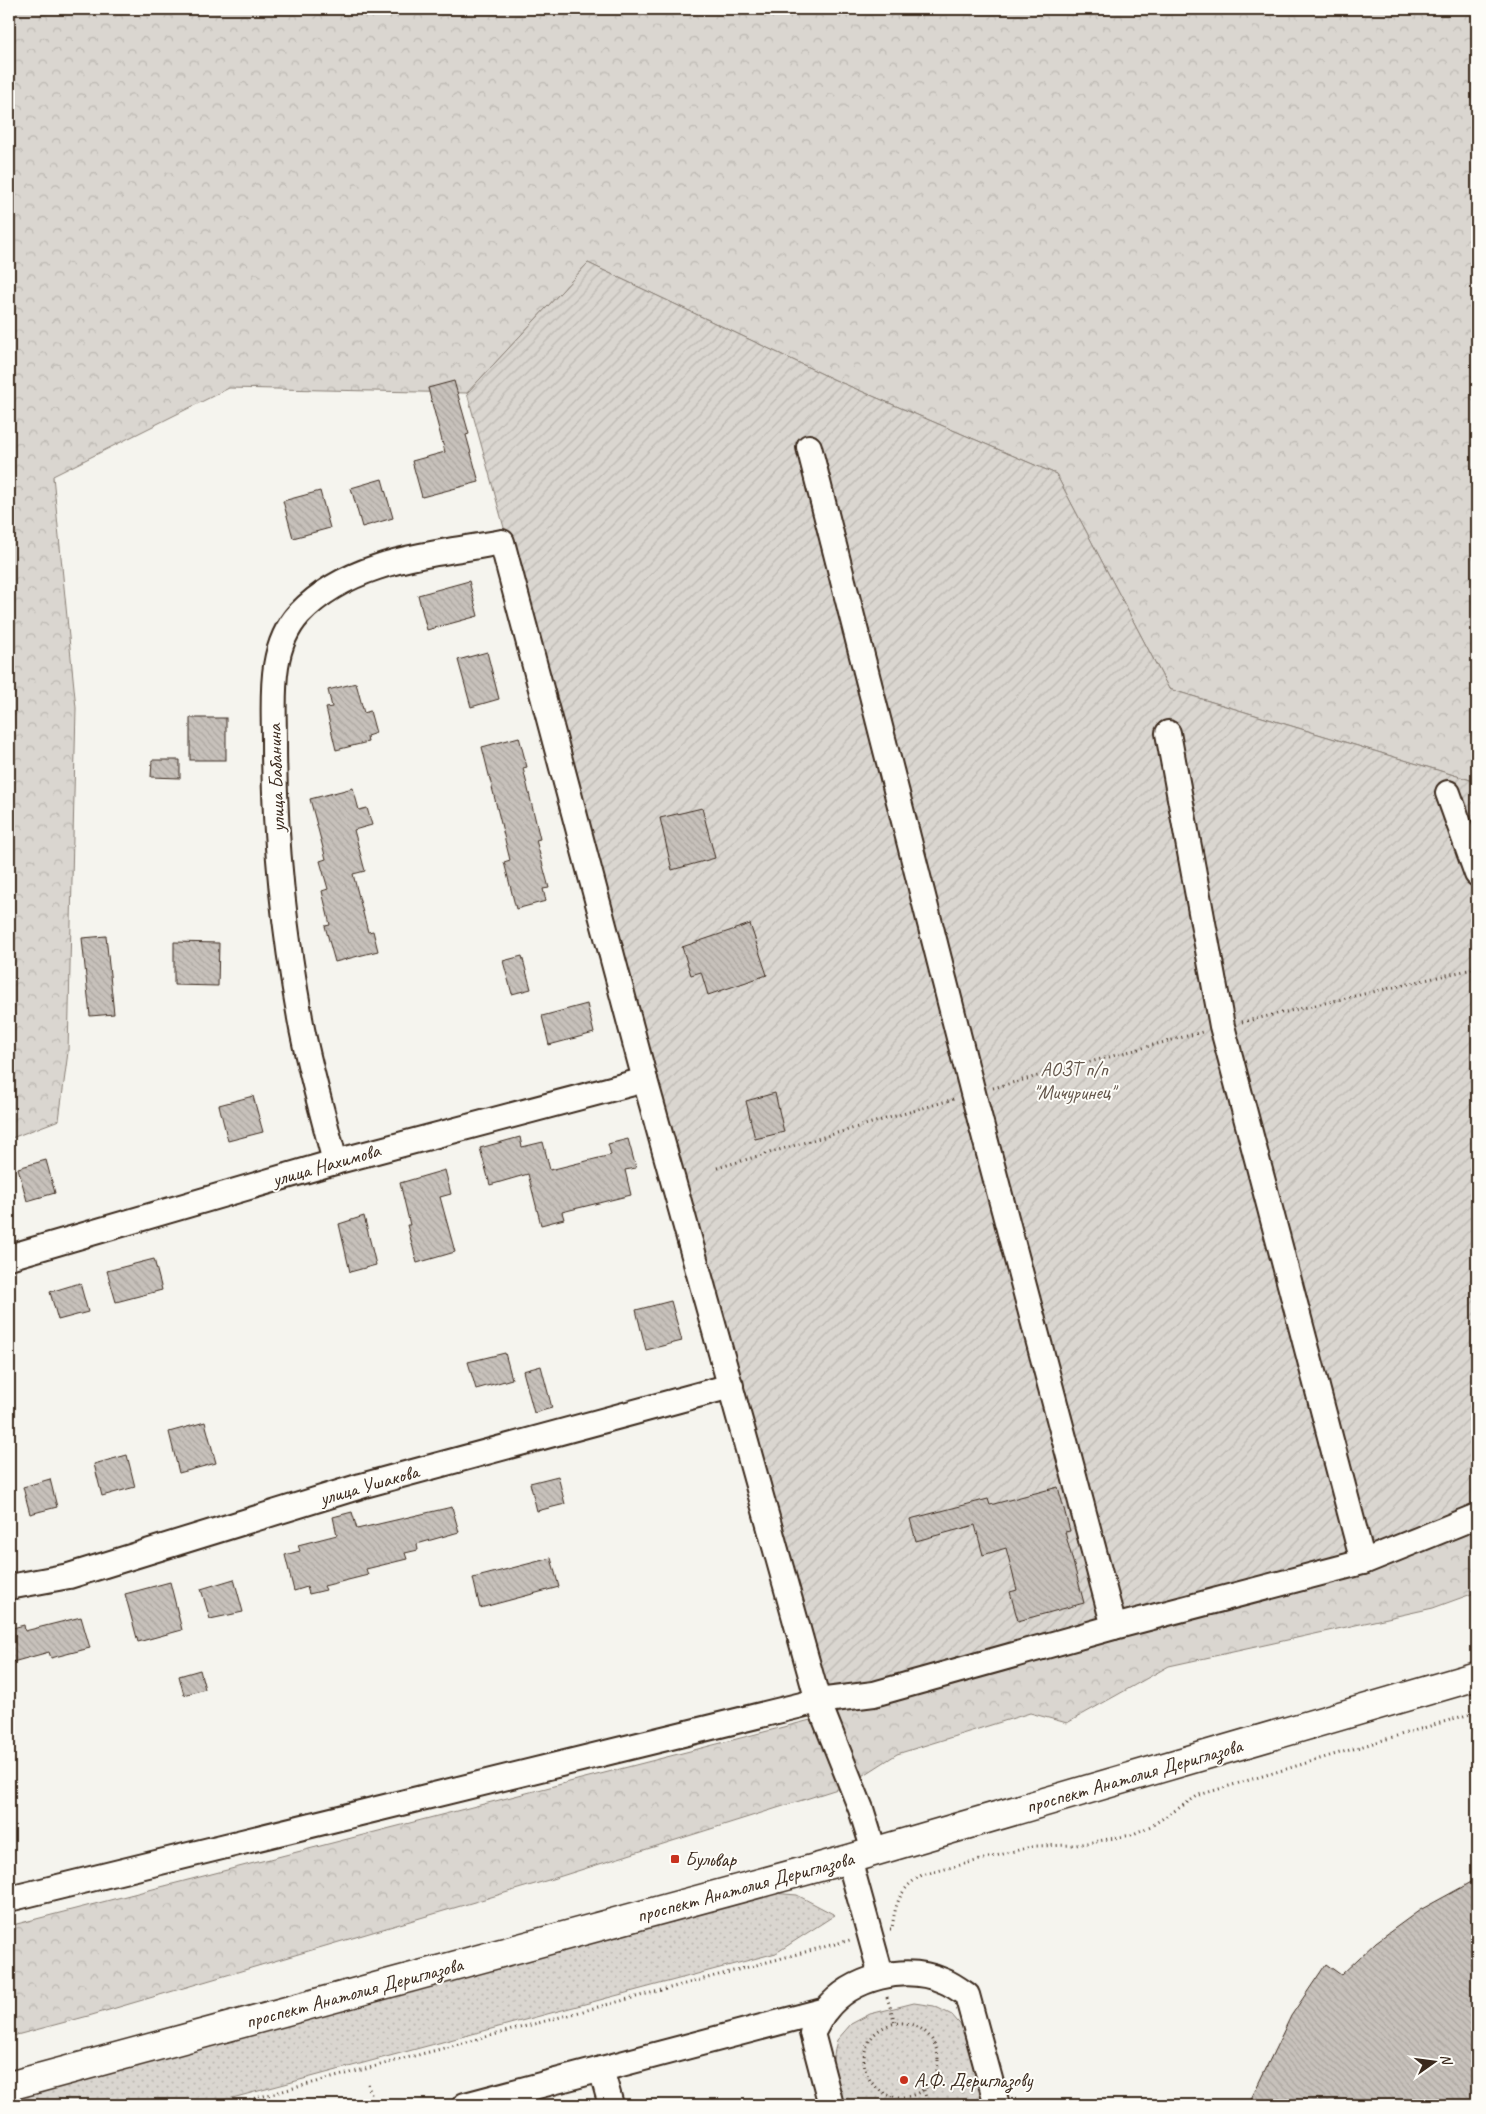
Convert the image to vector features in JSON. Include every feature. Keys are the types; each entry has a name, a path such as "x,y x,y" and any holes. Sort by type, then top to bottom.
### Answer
{"main road":[{"name":"проспект Анатолия Дериглазова","path":"9,2086 861,1855 1477,1676"}],"street":[{"path":"809,447 974,1093 1114,1627"},
{"name":"улица Бабанина","path":"335,1162 303,1031 285,926 274,804 274,674 284,639 299,615 334,585 386,564 502,542 645,1080"},
{"path":"1168,733 1222,1026 1363,1562"},
{"path":"1448,793 1477,874"},
{"path":"645,1080 818,1701 861,1809 861,1855 870,1935 881,1975"},
{"name":"улица Нахимова","path":"9,1257 335,1162 645,1080"},
{"name":"улица Ушакова","path":"9,1587 70,1576 361,1486 731,1386"},
{"path":"9,1899 818,1701 874,1694 1114,1627 1363,1562 1477,1516"},
{"path":"831,2105 812,2033 826,2010 847,1990 881,1975 918,1974 944,1981 967,1995 997,2105"},
{"path":"464,2105 826,2010"},
{"path":"601,2069 611,2105"}],"path":[{"path":"716,1168 974,1093 1222,1026 1477,968"},
{"path":"230,2105 892,1929 898,1900 909,1883 922,1875 1034,1846 1076,1845 1131,1835 1151,1826 1198,1795 1477,1712"},
{"path":"894,2023 911,2024 926,2031 936,2045 939,2061 935,2077 924,2090 909,2097 892,2096 878,2088 868,2075 864,2059 868,2042 879,2030 894,2023"},
{"path":"368,2084 374,2105"},
{"path":"924,2090 928,2105"},
{"path":"892,2096 895,2105"}],"green space":[{"path":"9,9 1477,9 1477,782 1169,689 1056,474 835,380 588,263 467,393 229,388 53,476 76,708 68,1052 59,1120 9,1139"},
{"name":"АОЗТ п/п \"Мичуринец\"","path":"588,263 835,380 1056,474 1169,689 1477,782 1477,1523 1372,1565 830,1715 467,393"},
{"path":"1477,1523 1477,1592 1433,1608 1169,1666 1067,1723 1030,1713 897,1754 847,1786 552,1879 92,2015 9,2037 9,1926 830,1715"},
{"path":"772,1893 797,1895 835,1915 776,1953 206,2105 9,2105 9,2101"},
{"path":"914,2003 934,2006 952,2015 964,2029 985,2105 843,2105 832,2064 837,2040 851,2024 870,2014"}],"building":[{"path":"454,381 469,434 466,435 479,482 422,497 412,461 445,452 428,388"},
{"path":"382,479 393,518 362,527 351,488"},
{"path":"320,491 330,528 293,538 283,501"},
{"path":"469,581 478,616 427,630 418,595"},
{"path":"487,652 499,699 471,707 458,660"},
{"path":"356,683 364,713 370,711 376,733 367,736 368,742 336,750 326,708 332,707 328,690"},
{"path":"190,718 226,718 226,760 190,760"},
{"path":"519,737 527,767 523,768 540,839 536,840 549,888 543,889 546,901 516,909 504,862 510,860 482,747"},
{"path":"152,760 180,760 180,778 151,777"},
{"path":"353,788 359,810 367,808 372,825 354,830 365,871 353,874 368,932 373,931 378,951 335,962 325,926 330,925 322,891 328,889 320,861 326,859 310,799"},
{"path":"702,808 715,858 672,870 660,818"},
{"path":"750,924 767,975 708,995 701,972 691,975 682,947"},
{"path":"106,936 114,1014 90,1016 82,938"},
{"path":"174,942 219,943 218,986 174,985"},
{"path":"522,956 531,989 512,994 503,961"},
{"path":"587,1004 594,1033 549,1045 542,1016"},
{"path":"775,1093 784,1132 755,1139 746,1101"},
{"path":"253,1096 263,1132 228,1141 219,1105"},
{"path":"520,1137 522,1147 543,1142 550,1170 611,1155 608,1144 628,1139 636,1168 625,1170 631,1195 562,1212 564,1219 541,1225 528,1174 490,1185 480,1148"},
{"path":"46,1160 55,1193 27,1201 18,1168"},
{"path":"445,1170 451,1194 440,1197 455,1252 417,1263 407,1225 410,1225 400,1183"},
{"path":"364,1216 376,1265 350,1272 339,1224"},
{"path":"154,1259 162,1290 116,1302 107,1271"},
{"path":"80,1283 88,1312 58,1320 50,1292"},
{"path":"671,1301 682,1341 646,1350 636,1310"},
{"path":"505,1353 512,1379 476,1389 468,1362"},
{"path":"541,1366 552,1408 534,1413 523,1371"},
{"path":"205,1422 216,1463 179,1473 169,1432"},
{"path":"127,1455 135,1487 102,1496 94,1464"},
{"path":"558,1476 565,1504 537,1511 530,1483"},
{"path":"50,1479 57,1507 30,1514 23,1487"},
{"path":"1058,1487 1070,1531 1065,1532 1084,1603 1018,1621 1010,1592 1017,1590 1006,1548 983,1555 975,1525 916,1541 910,1519 988,1499 990,1505"},
{"path":"452,1507 459,1532 417,1544 418,1550 405,1553 407,1559 366,1569 368,1575 324,1586 326,1590 309,1594 307,1587 294,1591 285,1555 300,1551 298,1545 337,1535 333,1517 352,1512 357,1529"},
{"path":"551,1558 559,1587 480,1608 473,1578"},
{"path":"234,1579 243,1612 210,1619 201,1589"},
{"path":"170,1582 182,1630 138,1642 125,1594"},
{"path":"81,1617 90,1648 51,1658 49,1652 9,1663 9,1629 24,1625 25,1631"},
{"path":"200,1670 205,1689 184,1695 179,1676"},
{"path":"1477,1879 1477,2105 1264,2105 1251,2099 1291,2016 1326,1964 1341,1975 1376,1942 1420,1910"}],"place":[{"name":"Бульвар","path":"675,1859"},
{"name":"А.Ф. Дериглазову","path":"904,2080"}]}
